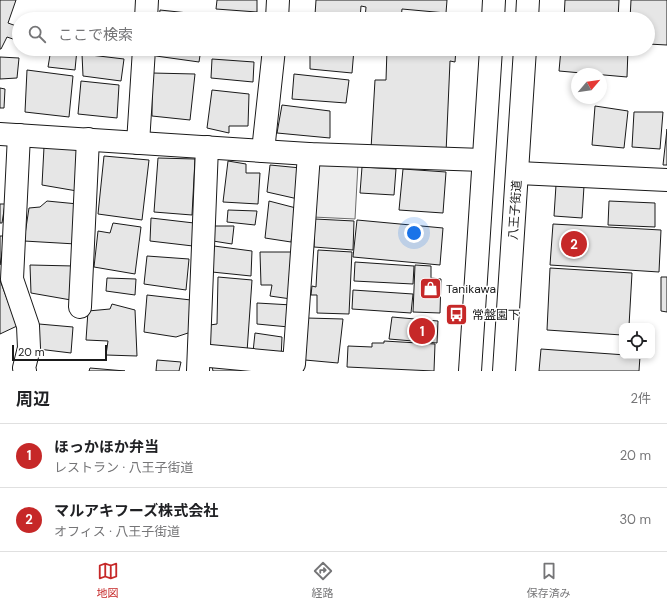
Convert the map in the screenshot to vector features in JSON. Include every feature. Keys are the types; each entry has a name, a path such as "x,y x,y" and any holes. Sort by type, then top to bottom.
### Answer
{"main road":[{"path":"146,12 147,0"},
{"path":"277,12 278,0"},
{"path":"493,12 494,0"},
{"path":"527,12 528,0"},
{"path":"138,143 144,56"},
{"path":"263,151 273,56"},
{"path":"470,371 490,56"},
{"name":"八王子街道","path":"504,371 525,56"},
{"path":"25,371 24,368 29,348 28,326 12,279 10,134 310,154 483,160"},
{"path":"80,307 88,139"},
{"path":"206,147 199,363 294,364 310,154"},
{"path":"518,173 667,180"}],"shaded area":[{"path":"316,163 358,164 355,219 313,217"}],"building":[{"path":"0,0 16,0 8,23 12,24 12,39 7,37 0,49"},
{"path":"217,0 257,0 257,12 216,9"},
{"path":"316,0 447,0 446,12 402,9 402,12 366,12 366,7 361,6 361,12 315,12"},
{"path":"565,0 619,0 618,12 564,12"},
{"path":"631,0 667,0 667,45 655,44 655,12 630,12"},
{"path":"160,10 179,12 160,12"},
{"path":"50,56 76,56 75,70 48,67"},
{"path":"82,56 124,59 121,81 83,76"},
{"path":"156,56 200,56 199,62"},
{"path":"310,56 353,56 352,73 310,69"},
{"path":"387,56 455,56 455,62 450,61 446,153 371,149 375,80 386,80"},
{"path":"560,56 628,56 627,77 607,75 607,68 571,68 571,72 559,71"},
{"path":"0,57 19,58 17,78 0,79"},
{"path":"212,59 254,62 253,82 211,78"},
{"path":"27,70 73,76 69,117 25,112"},
{"path":"152,73 195,74 190,120 152,116"},
{"path":"294,74 349,80 346,103 292,99"},
{"path":"81,81 119,85 117,118 78,114"},
{"path":"0,88 5,89 4,108 0,108"},
{"path":"212,90 249,94 248,126 229,126 229,133 207,128"},
{"path":"282,105 330,111 330,138 277,133"},
{"path":"595,106 628,111 624,148 592,145"},
{"path":"634,112 663,112 660,149 632,147"},
{"path":"667,129 667,165 663,165"},
{"path":"44,147 79,150 77,191 42,185"},
{"path":"104,156 149,160 142,220 98,214"},
{"path":"158,158 195,159 192,215 154,212"},
{"path":"228,161 246,164 246,173 260,173 258,204 223,202"},
{"path":"270,165 301,168 298,199 267,192"},
{"path":"362,167 396,169 394,195 360,193"},
{"path":"403,169 446,172 443,213 399,210"},
{"path":"556,185 584,186 582,218 554,216"},
{"path":"47,201 78,204 76,244 24,241 29,208 40,207"},
{"path":"269,201 296,208 291,242 265,238"},
{"path":"609,201 655,203 655,227 608,225"},
{"path":"0,204 5,204 2,223 0,223"},
{"path":"228,210 257,211 255,225 227,222"},
{"path":"151,218 194,223 193,246 150,241"},
{"path":"315,219 354,221 353,250 314,247"},
{"path":"357,220 443,228 440,265 353,257"},
{"path":"113,223 141,227 135,274 94,267 98,231 110,233"},
{"path":"553,224 661,230 659,272 550,265"},
{"path":"214,226 234,226 232,244 213,241"},
{"path":"0,236 5,236 0,265"},
{"path":"214,246 252,251 251,276 212,272"},
{"path":"318,250 352,252 349,314 317,313 317,295 311,295 312,286 316,287"},
{"path":"260,252 293,252 291,299 270,296 272,285 261,285"},
{"path":"147,256 189,259 186,290 144,284"},
{"path":"355,262 414,266 413,284 354,281"},
{"path":"30,265 74,266 71,300 31,293"},
{"path":"415,265 431,266 431,278 441,279 440,313 413,312"},
{"path":"550,268 632,273 629,323 619,323 619,335 547,330"},
{"path":"218,277 252,280 247,352 207,351 210,325 217,324"},
{"path":"661,277 667,277 667,312 661,311"},
{"path":"107,278 136,279 135,295 106,291"},
{"path":"0,280 17,326 0,334"},
{"path":"353,290 413,294 411,313 352,309"},
{"path":"147,295 191,300 191,332 176,337 144,332"},
{"path":"257,303 292,305 289,327 257,324"},
{"path":"112,304 135,310 137,356 106,355 108,341 86,340 88,311 110,309"},
{"path":"392,317 438,321 437,343 389,339"},
{"path":"307,318 343,319 338,363 305,360"},
{"path":"39,324 73,327 71,353 38,349"},
{"path":"255,333 282,337 281,359 253,352"},
{"path":"384,341 435,344 434,371 347,367 348,346 372,347 372,343 384,343"},
{"path":"541,349 619,355 619,359 640,359 639,371 539,371"},
{"path":"157,360 181,362 179,371 156,371"},
{"path":"211,362 245,364 244,371 213,371"},
{"path":"90,368 125,371 89,371"}],"place":[{"name":"マルアキフーズ株式会社","path":"574,244"},
{"name":"Tanikawa","path":"430,289"},
{"name":"常盤園下","path":"456,315"},
{"name":"ほっかほか弁当","path":"422,331"}]}
